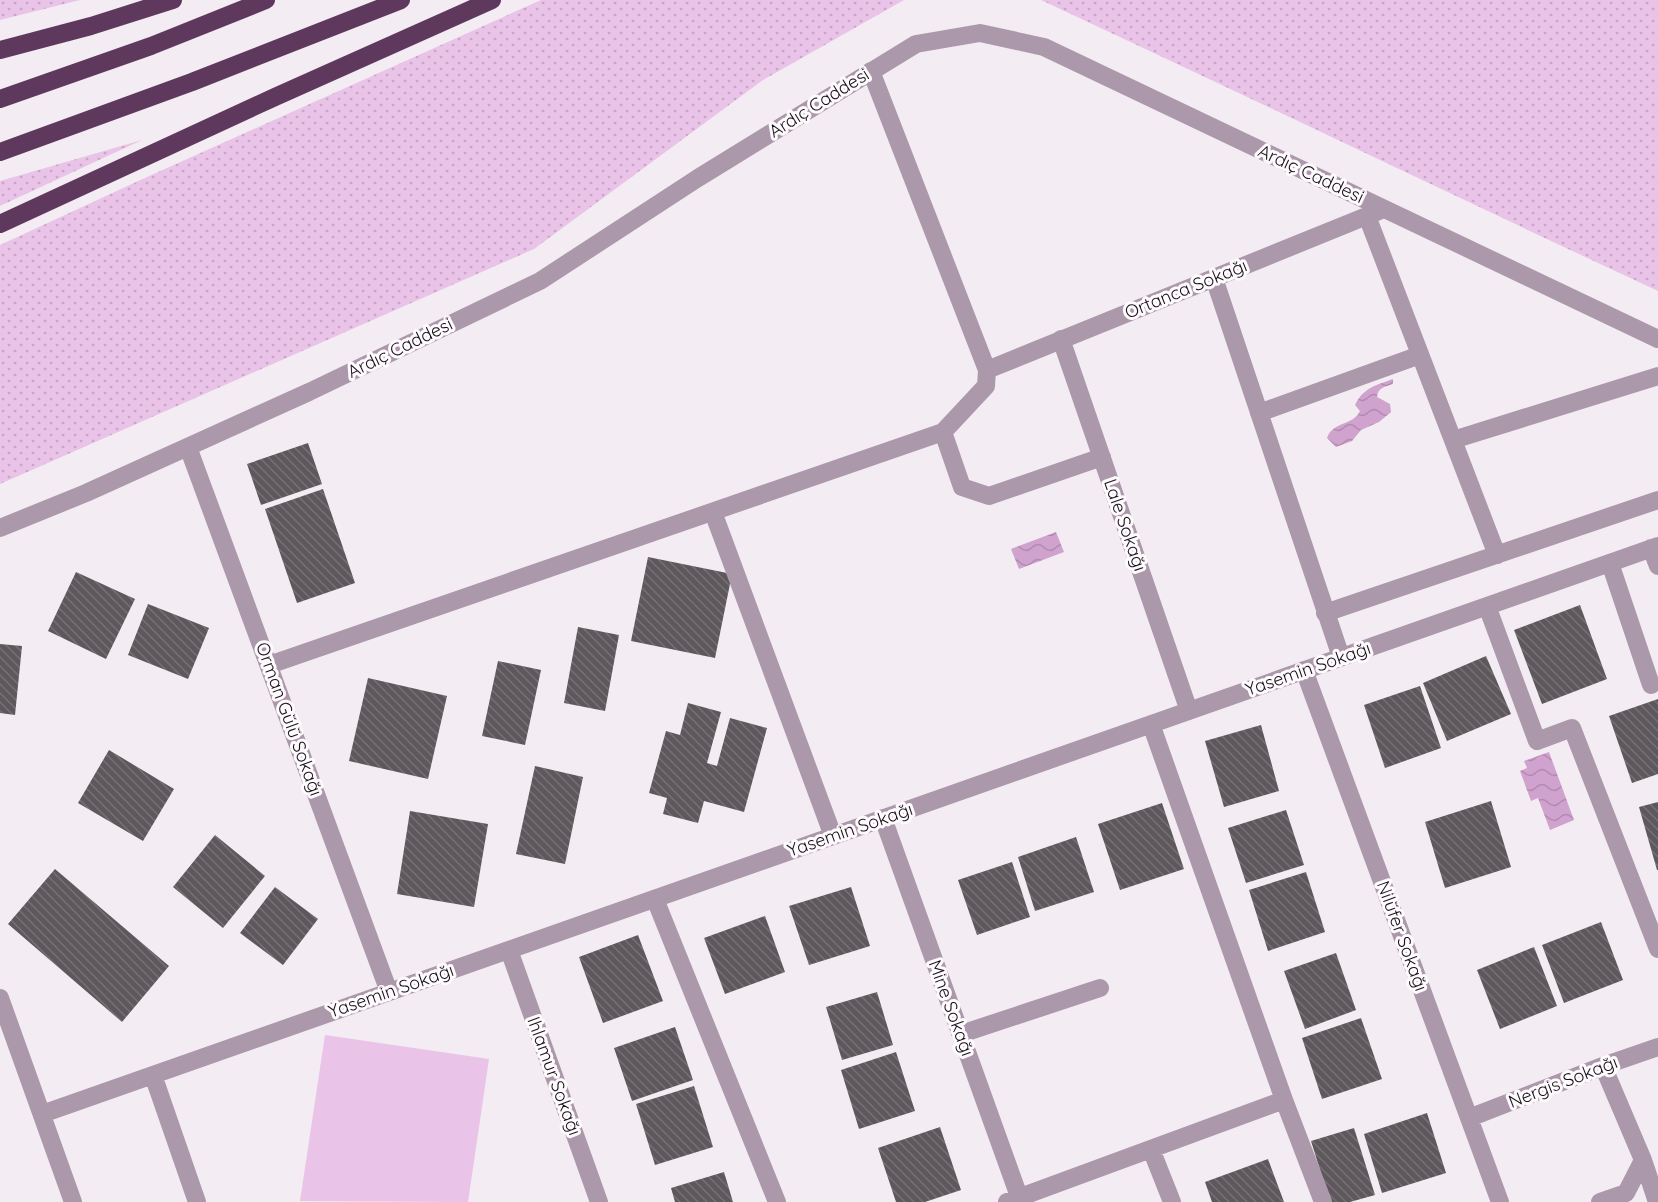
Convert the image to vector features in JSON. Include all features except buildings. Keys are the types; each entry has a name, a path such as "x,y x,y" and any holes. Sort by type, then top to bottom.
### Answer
{"highway":[{"path":"0,50 91,26 172,0"},
{"path":"0,99 151,46 266,0"},
{"path":"0,152 192,82 401,0"},
{"path":"0,224 492,0"}],"street":[{"name":"Ardıç Caddesi","path":"0,528 86,493 188,447 540,281 698,178 916,44 980,33 1044,48 1658,339"},
{"path":"269,665 943,432 986,386 987,370 871,71"},
{"name":"Ortanca Sokağı","path":"987,370 1384,209"},
{"path":"1367,216 1497,555"},
{"path":"1214,278 1324,612 1341,657"},
{"name":"Lale Sokağı","path":"1062,339 1189,711"},
{"path":"1259,412 1420,355"},
{"path":"1453,440 1658,376"},
{"path":"943,432 962,487 989,496 1102,457"},
{"name":"Orman Gülü Sokağı","path":"188,447 389,992"},
{"path":"1324,612 1658,500"},
{"path":"713,512 833,836"},
{"path":"1655,547 1658,566"},
{"name":"Yasemin Sokağı","path":"42,1114 1655,547"},
{"path":"1610,563 1651,685"},
{"path":"1487,606 1537,741 1572,728 1658,949"},
{"name":"Nilüfer Sokağı","path":"1304,670 1500,1202"},
{"path":"1151,724 1284,1100 1323,1202"},
{"name":"Mine Sokağı","path":"883,818 1016,1200"},
{"path":"655,898 777,1202"},
{"name":"Ihlamur Sokağı","path":"509,950 599,1202"},
{"path":"960,1034 1100,988"},
{"path":"0,998 73,1202"},
{"name":"Nergis Sokağı","path":"1469,1118 1658,1047"},
{"path":"1603,1066 1643,1160 1657,1202"},
{"path":"153,1075 197,1202"},
{"path":"1016,1200 1284,1100"},
{"path":"1151,1149 1172,1202"},
{"path":"1600,1202 1626,1193 1643,1160"}],"shaded area":[{"path":"0,0 80,0 0,20"},
{"path":"541,0 904,0 763,80 534,249 0,484 0,245"},
{"path":"1041,0 1658,0 1658,291 1195,72"},
{"path":"142,140 0,206 0,181"},
{"path":"325,1035 489,1059 468,1202 300,1201"}],"water":[{"path":"1393,379 1393,384 1380,389 1377,397 1390,404 1391,412 1379,422 1361,430 1352,441 1336,447 1327,438 1334,429 1357,416 1360,411 1355,405 1358,399 1376,385"},
{"path":"1056,532 1064,552 1019,569 1011,549"},
{"path":"1549,752 1574,820 1550,830 1538,798 1531,801 1520,771 1527,768 1524,761"}]}
